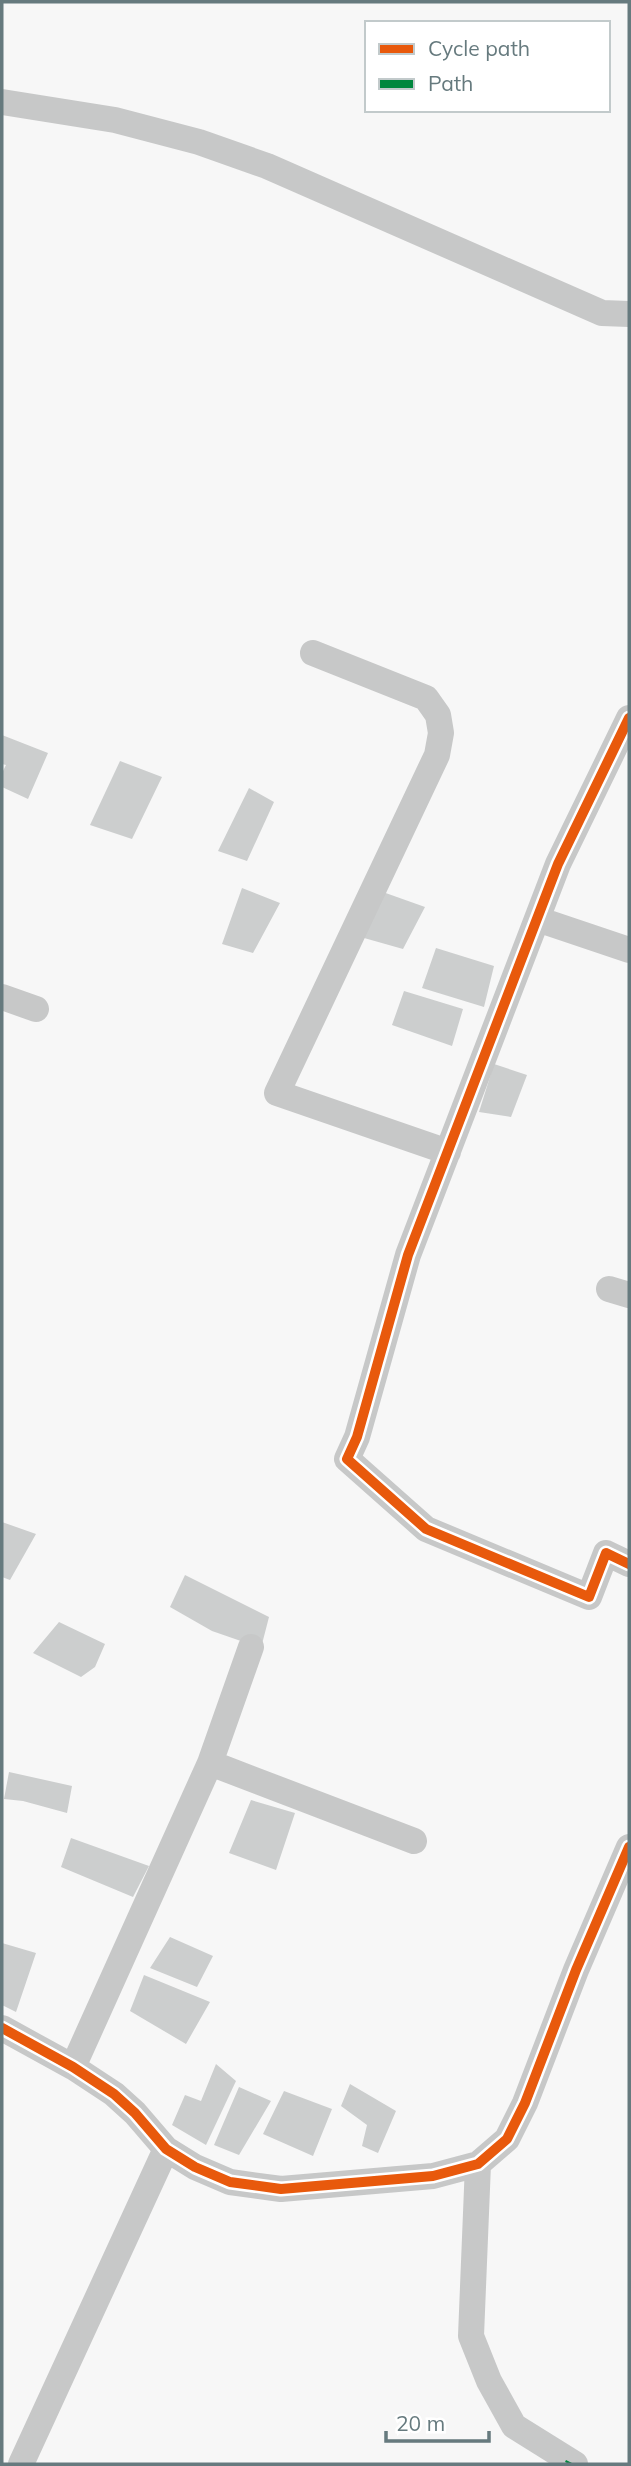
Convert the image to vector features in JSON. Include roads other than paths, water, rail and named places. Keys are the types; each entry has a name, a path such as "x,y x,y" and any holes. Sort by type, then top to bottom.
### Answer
{"street":[{"path":"2,102 115,120 199,142 267,166 603,313 629,314"},
{"path":"313,653 425,698 438,715 441,733 437,755 277,1093 448,1152"},
{"path":"629,718 558,864 408,1255 357,1437 347,1458 426,1529 589,1597 606,1553 629,1564"},
{"path":"537,919 629,950"},
{"path":"2,997 36,1009"},
{"path":"73,2067 210,1763 251,1647"},
{"path":"210,1763 414,1841"},
{"path":"2,2028 73,2067 114,2094 166,2149 195,2167 230,2182 281,2189 433,2176 478,2164 507,2139 526,2103 576,1970 629,1847"},
{"path":"21,2464 166,2149"},
{"path":"478,2164 471,2336 489,2381 514,2426 571,2464"}]}
